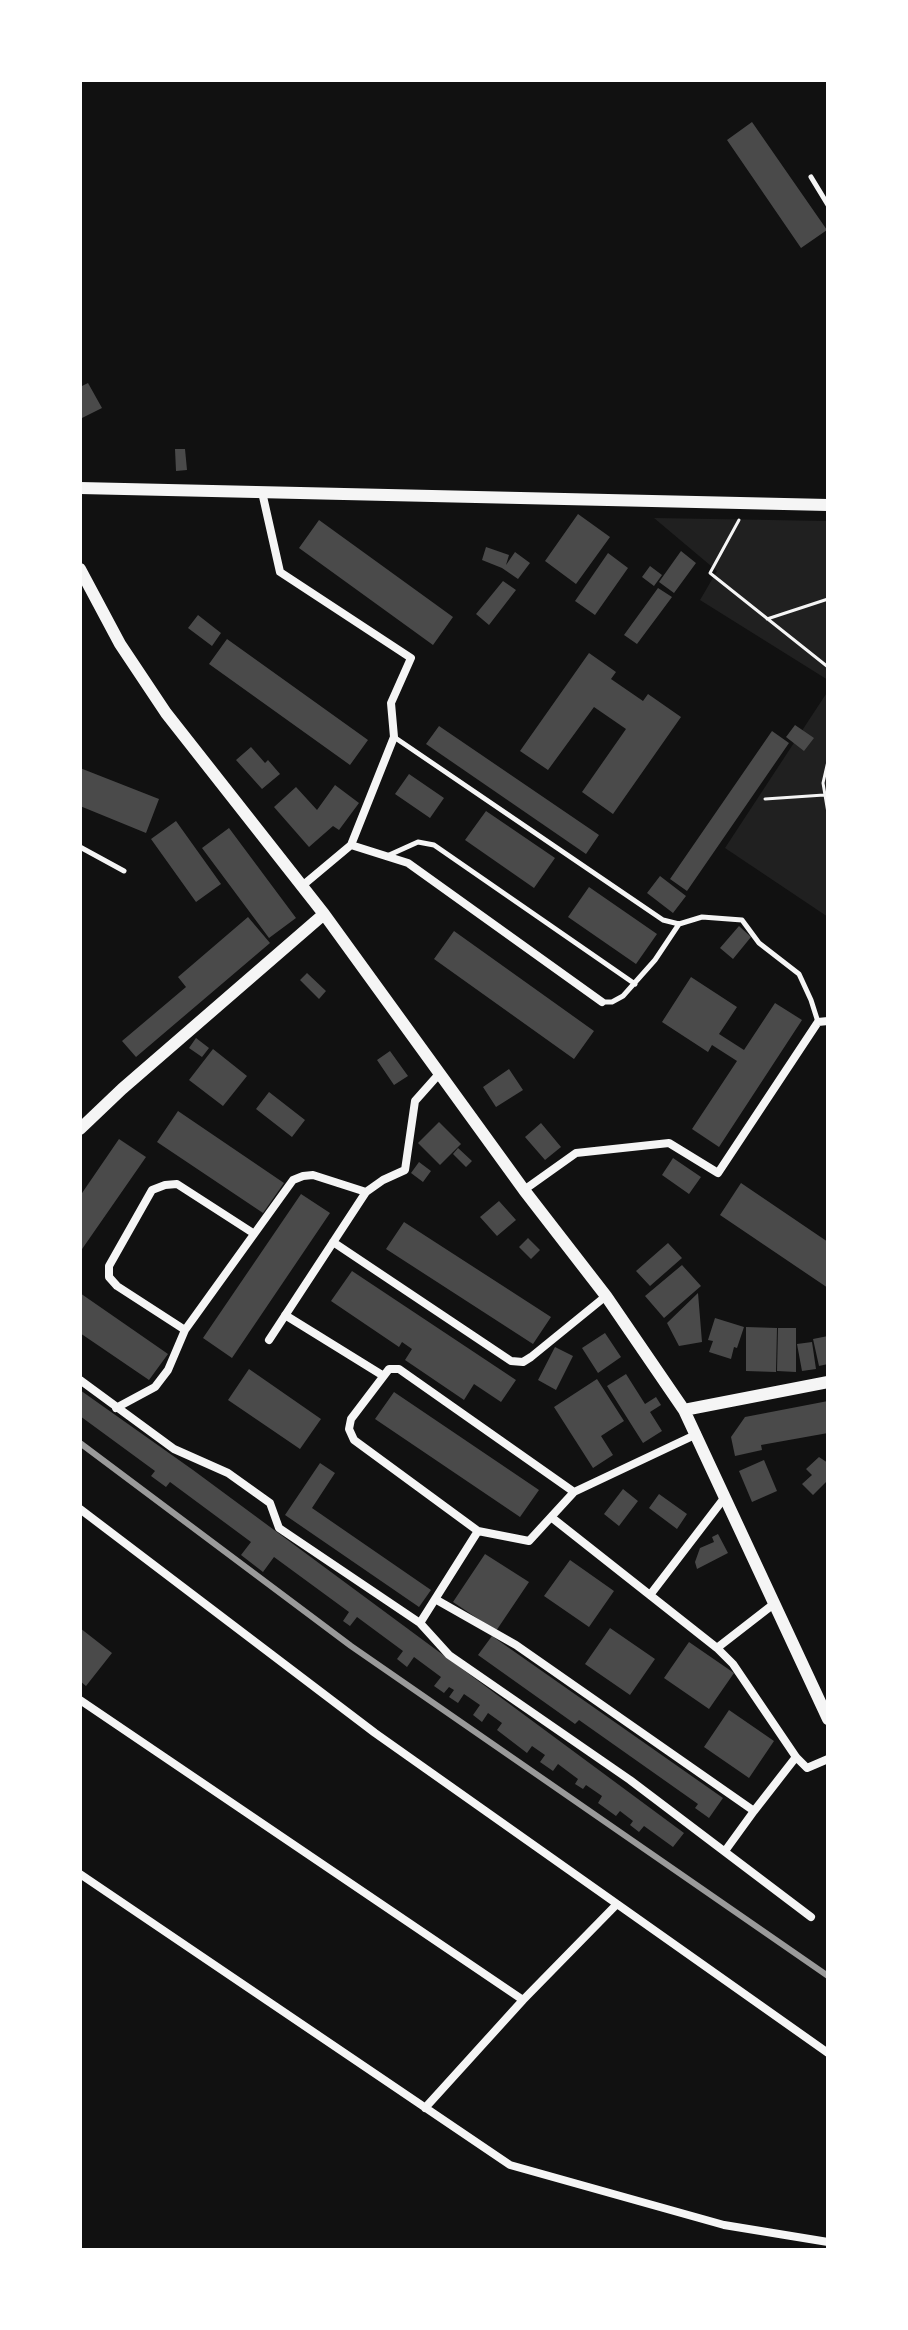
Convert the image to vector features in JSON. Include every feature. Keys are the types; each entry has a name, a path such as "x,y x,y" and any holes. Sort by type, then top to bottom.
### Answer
{"street":[{"path":"80,488 828,505"},
{"path":"262,492 280,572 411,658 391,703 394,737 351,845 302,886"},
{"path":"80,569 120,644 166,713 324,914 524,1190 606,1296 684,1410 828,1719"},
{"path":"351,845 408,863 602,1002"},
{"path":"80,1129 324,914"},
{"path":"524,1190 576,1153 669,1143 718,1173 818,1022 828,1021"},
{"path":"269,1340 366,1192 405,1170 415,1101 439,1074"},
{"path":"116,1408 155,1387 168,1370 185,1330 293,1180 303,1176 331,1179 366,1192"},
{"path":"185,1330 117,1286 109,1277 109,1266 152,1190 177,1184 253,1233"},
{"path":"333,1242 511,1361 523,1362 531,1357 606,1296"},
{"path":"285,1315 382,1375"},
{"path":"574,1492 399,1369 389,1369 382,1375 351,1419 349,1429 354,1440 478,1531 529,1541 574,1492 697,1434"},
{"path":"80,1380 174,1449 228,1473 270,1503 279,1528 420,1623 449,1655 630,1780 811,1917"},
{"path":"684,1410 828,1382"},
{"path":"650,1595 726,1497"},
{"path":"80,1509 375,1733 828,2053"},
{"path":"551,1517 717,1648 733,1664 796,1757 810,1768 828,1759"},
{"path":"420,1623 478,1531"},
{"path":"435,1599 516,1645 754,1811"},
{"path":"717,1648 775,1603"},
{"path":"80,1700 523,2000"},
{"path":"725,1851 796,1757"},
{"path":"80,1874 510,2165 724,2225 828,2242"},
{"path":"425,2108 523,2000 617,1904"}],"lane":[{"path":"811,177 828,205"},
{"path":"394,737 663,920 679,924 702,917 742,920 759,943 799,974 818,1022"},
{"path":"386,856 418,842 434,845 635,984"},
{"path":"80,847 124,871"},
{"path":"602,1002 612,1002 623,996 635,984 679,924"}],"path":[{"path":"748,503 710,573 828,667"},
{"path":"767,619 828,599"},
{"path":"828,761 823,783 828,813"},
{"path":"765,799 824,795"}],"shaded area":[{"path":"654,518 828,521 828,680 700,600 717,571"},
{"path":"828,691 828,917 725,848"}],"building":[{"path":"752,122 827,230 801,248 727,140"},
{"path":"88,383 102,408 80,419 80,387"},
{"path":"175,449 185,449 187,470 176,471"},
{"path":"578,514 610,537 576,584 545,561"},
{"path":"319,520 453,617 433,645 299,548"},
{"path":"486,547 509,555 506,565 515,552 530,563 518,579 482,560"},
{"path":"681,551 696,563 674,593 659,582"},
{"path":"608,553 628,568 595,615 575,601"},
{"path":"650,566 662,575 654,586 642,577"},
{"path":"503,581 516,590 489,625 476,614"},
{"path":"658,588 672,597 637,644 624,635"},
{"path":"198,615 221,633 212,646 188,628"},
{"path":"227,639 368,740 350,765 209,664"},
{"path":"589,653 616,672 611,679 643,701 648,694 681,717 613,814 582,792 626,729 594,707 548,770 520,751"},
{"path":"795,725 814,738 804,751 786,737"},
{"path":"439,726 599,835 586,854 426,744"},
{"path":"772,731 789,743 687,891 670,879"},
{"path":"251,747 280,774 262,789 236,760"},
{"path":"80,768 159,799 146,833 80,806"},
{"path":"409,774 444,798 430,818 395,794"},
{"path":"335,785 359,803 339,830 333,826 309,847 274,807 296,787 317,810"},
{"path":"486,811 555,858 534,888 465,840"},
{"path":"176,821 221,884 196,902 151,839"},
{"path":"229,828 296,918 269,938 202,848"},
{"path":"660,876 686,896 673,913 647,893"},
{"path":"589,887 657,934 636,964 568,917"},
{"path":"248,917 270,943 136,1057 122,1041 186,987 178,977"},
{"path":"739,926 751,937 733,959 720,948"},
{"path":"454,931 594,1031 574,1059 434,959"},
{"path":"307,973 326,991 319,999 300,980"},
{"path":"691,977 737,1007 719,1034 744,1050 775,1003 802,1020 719,1147 692,1129 737,1061 712,1045 708,1052 662,1022"},
{"path":"196,1038 209,1048 202,1057 189,1048"},
{"path":"213,1049 247,1076 223,1106 189,1080"},
{"path":"390,1051 408,1076 394,1085 377,1060"},
{"path":"509,1069 523,1090 496,1107 483,1087"},
{"path":"269,1092 305,1120 292,1137 256,1109"},
{"path":"178,1111 284,1183 263,1213 157,1142"},
{"path":"439,1122 461,1144 440,1165 418,1143"},
{"path":"541,1123 561,1147 545,1160 525,1137"},
{"path":"119,1139 146,1157 80,1252 80,1196"},
{"path":"458,1148 472,1161 466,1167 453,1154"},
{"path":"673,1158 701,1177 689,1194 662,1175"},
{"path":"419,1162 431,1171 423,1182 411,1173"},
{"path":"741,1183 828,1242 828,1288 720,1215"},
{"path":"301,1194 330,1213 232,1358 203,1338"},
{"path":"499,1201 516,1220 497,1236 480,1217"},
{"path":"404,1222 551,1317 533,1344 386,1249"},
{"path":"528,1238 540,1250 531,1259 519,1247"},
{"path":"668,1243 682,1258 650,1286 636,1271"},
{"path":"682,1265 701,1286 664,1318 645,1296"},
{"path":"352,1271 516,1380 501,1402 474,1384 464,1400 405,1360 412,1349 402,1342 399,1347 331,1301"},
{"path":"80,1293 168,1354 149,1380 80,1333"},
{"path":"698,1293 702,1342 679,1346 667,1323"},
{"path":"715,1318 744,1327 731,1359 709,1352 713,1341 708,1340"},
{"path":"746,1327 777,1328 776,1372 746,1371"},
{"path":"778,1328 796,1328 796,1372 777,1371"},
{"path":"605,1333 621,1357 598,1373 582,1348"},
{"path":"828,1336 828,1364 819,1366 813,1339"},
{"path":"812,1342 816,1369 802,1371 797,1344"},
{"path":"555,1347 573,1356 556,1390 538,1380"},
{"path":"249,1369 321,1419 300,1449 228,1400"},
{"path":"626,1374 645,1404 656,1397 661,1405 650,1412 662,1431 643,1443 607,1386"},
{"path":"597,1379 624,1421 601,1436 613,1455 593,1468 554,1407"},
{"path":"80,1390 684,1833 673,1847 644,1826 639,1832 630,1825 633,1821 620,1811 616,1816 598,1803 602,1796 586,1785 583,1789 575,1784 578,1779 558,1764 553,1771 540,1762 545,1755 532,1746 527,1753 497,1730 502,1723 488,1713 482,1722 473,1715 480,1705 464,1694 458,1703 449,1697 454,1690 449,1687 444,1693 434,1686 441,1677 414,1657 407,1667 397,1659 403,1651 357,1617 350,1626 343,1621 349,1612 274,1557 263,1572 241,1555 251,1542 170,1482 166,1487 151,1476 155,1471 80,1416"},
{"path":"394,1392 539,1490 520,1517 375,1419"},
{"path":"828,1401 828,1433 761,1445 762,1450 735,1456 731,1437 745,1417"},
{"path":"819,1457 828,1463 828,1480 813,1495 802,1484 812,1475 806,1469"},
{"path":"764,1460 777,1491 752,1502 739,1471"},
{"path":"320,1463 335,1473 312,1508 431,1590 419,1607 285,1515"},
{"path":"623,1489 638,1501 619,1526 604,1514"},
{"path":"659,1494 687,1514 677,1529 649,1508"},
{"path":"718,1534 728,1553 697,1569 695,1562 700,1548 714,1542 712,1537"},
{"path":"485,1554 529,1582 496,1631 453,1602"},
{"path":"570,1560 614,1591 589,1627 544,1596"},
{"path":"80,1628 112,1653 86,1686 80,1681"},
{"path":"610,1628 655,1659 630,1695 585,1664"},
{"path":"492,1636 723,1798 709,1818 695,1808 698,1804 579,1720 575,1724 478,1655"},
{"path":"689,1642 734,1673 709,1709 664,1678"},
{"path":"729,1710 774,1741 749,1778 704,1747"}],"railway":[{"path":"80,1443 351,1646 828,1976"}]}
